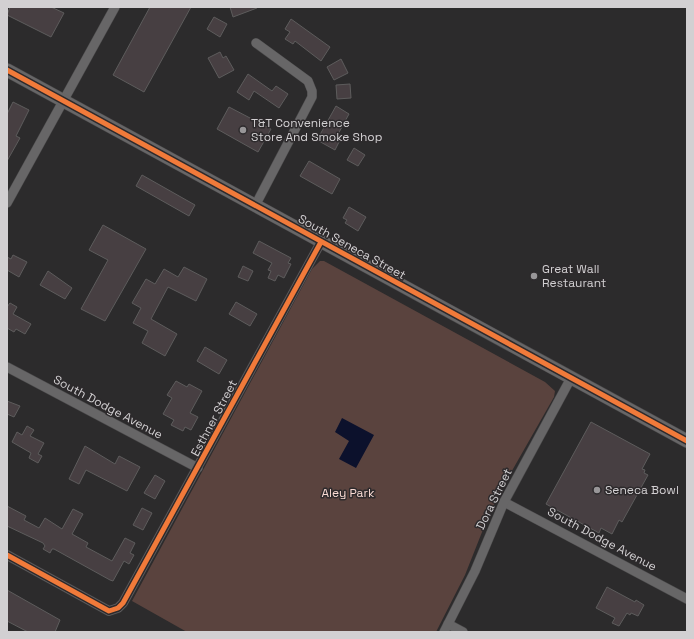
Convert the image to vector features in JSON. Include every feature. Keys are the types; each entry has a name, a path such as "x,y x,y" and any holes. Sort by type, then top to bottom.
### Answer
{"street":[{"path":"7,203 115,7"},
{"path":"255,206 312,97 312,91 308,81 256,43"},
{"name":"South Seneca Street","path":"7,70 687,441"},
{"name":"Esthner Street","path":"7,555 109,611 118,608 123,603 198,468 321,242"},
{"name":"South Dodge Avenue","path":"7,367 198,468"},
{"name":"Dora Street","path":"446,628 475,571 504,502 571,378"},
{"name":"South Dodge Avenue","path":"504,502 687,599"},
{"path":"446,628 463,632"}],"green space":[{"name":"Aley Park","path":"320,261 324,261 545,382 555,391 554,397 501,490 488,517 465,575 436,632 187,632 132,601 312,269"}],"water":[{"path":"342,418 374,435 356,468 339,459 349,441 335,432"}],"building":[{"path":"10,7 51,7 64,13 51,37 7,15"},
{"path":"150,7 191,7 144,92 113,75"},
{"path":"230,7 257,7 257,8 233,17"},
{"path":"214,17 227,24 220,37 207,29"},
{"path":"291,19 330,47 321,61 295,41 293,44 285,39 290,32 285,29"},
{"path":"220,52 223,58 226,56 234,70 219,78 208,58"},
{"path":"341,59 348,73 334,80 327,67"},
{"path":"248,74 272,91 276,86 288,94 279,108 254,91 249,100 237,92"},
{"path":"350,84 351,98 337,99 336,85"},
{"path":"13,102 29,110 16,136 20,138 7,161 7,114"},
{"path":"336,106 349,114 337,136 341,138 335,150 317,140"},
{"path":"229,107 271,129 258,152 217,129"},
{"path":"354,148 365,155 358,166 347,160"},
{"path":"309,161 340,179 332,194 300,176"},
{"path":"142,175 195,205 189,216 136,186"},
{"path":"349,207 366,217 358,231 345,223 347,220 343,218"},
{"path":"103,225 146,249 105,321 81,309 108,260 89,250"},
{"path":"259,241 291,258 288,263 291,264 284,278 278,275 275,281 268,278 271,271 268,270 272,263 253,253"},
{"path":"13,255 27,262 19,277 7,270 7,257 11,259"},
{"path":"243,266 253,271 248,281 238,277"},
{"path":"184,267 207,279 196,301 168,287 151,319 177,334 165,356 142,343 148,331 133,323 141,308 132,303 146,279 155,284 164,269 178,277"},
{"path":"48,271 72,288 65,299 40,285"},
{"path":"236,302 257,314 250,326 229,314"},
{"path":"10,303 17,307 13,314 31,324 25,334 16,329 14,332 7,328 7,307"},
{"path":"205,347 227,360 219,374 197,361"},
{"path":"176,381 187,387 189,384 202,391 190,413 198,417 191,430 185,427 183,431 171,425 174,420 163,414 172,398 167,395"},
{"path":"7,401 20,406 14,417 7,414"},
{"name":"Seneca Bowl","path":"591,422 650,454 642,469 645,470 644,473 648,475 622,522 619,520 612,534 601,528 599,533 546,504"},
{"path":"27,426 34,430 30,436 44,443 38,454 42,456 38,463 29,458 31,453 12,442 17,432 22,435"},
{"path":"85,446 115,464 119,456 140,467 127,491 86,470 79,484 69,479"},
{"path":"155,475 165,481 155,499 144,493"},
{"path":"7,506 26,516 24,520 39,528 45,518 62,529 73,509 83,514 72,534 88,543 86,547 112,561 125,538 135,543 130,553 134,555 129,564 124,561 113,581 110,580 54,549 52,549 50,553 43,549 45,546 43,543 7,526"},
{"path":"142,508 152,513 143,530 133,525"},
{"path":"607,587 635,602 636,600 644,605 638,616 627,613 619,626 612,623 615,618 596,608"},
{"path":"7,590 60,620 55,632 28,632 7,621"}],"cycle path":[{"path":"7,70 687,441"},
{"path":"7,555 109,611 118,608 123,603 321,242"}],"place":[{"name":"T&T Convenience Store And Smoke Shop","path":"243,130"},
{"name":"Great Wall Restaurant","path":"534,276"},
{"name":"Seneca Bowl","path":"597,490"}]}
